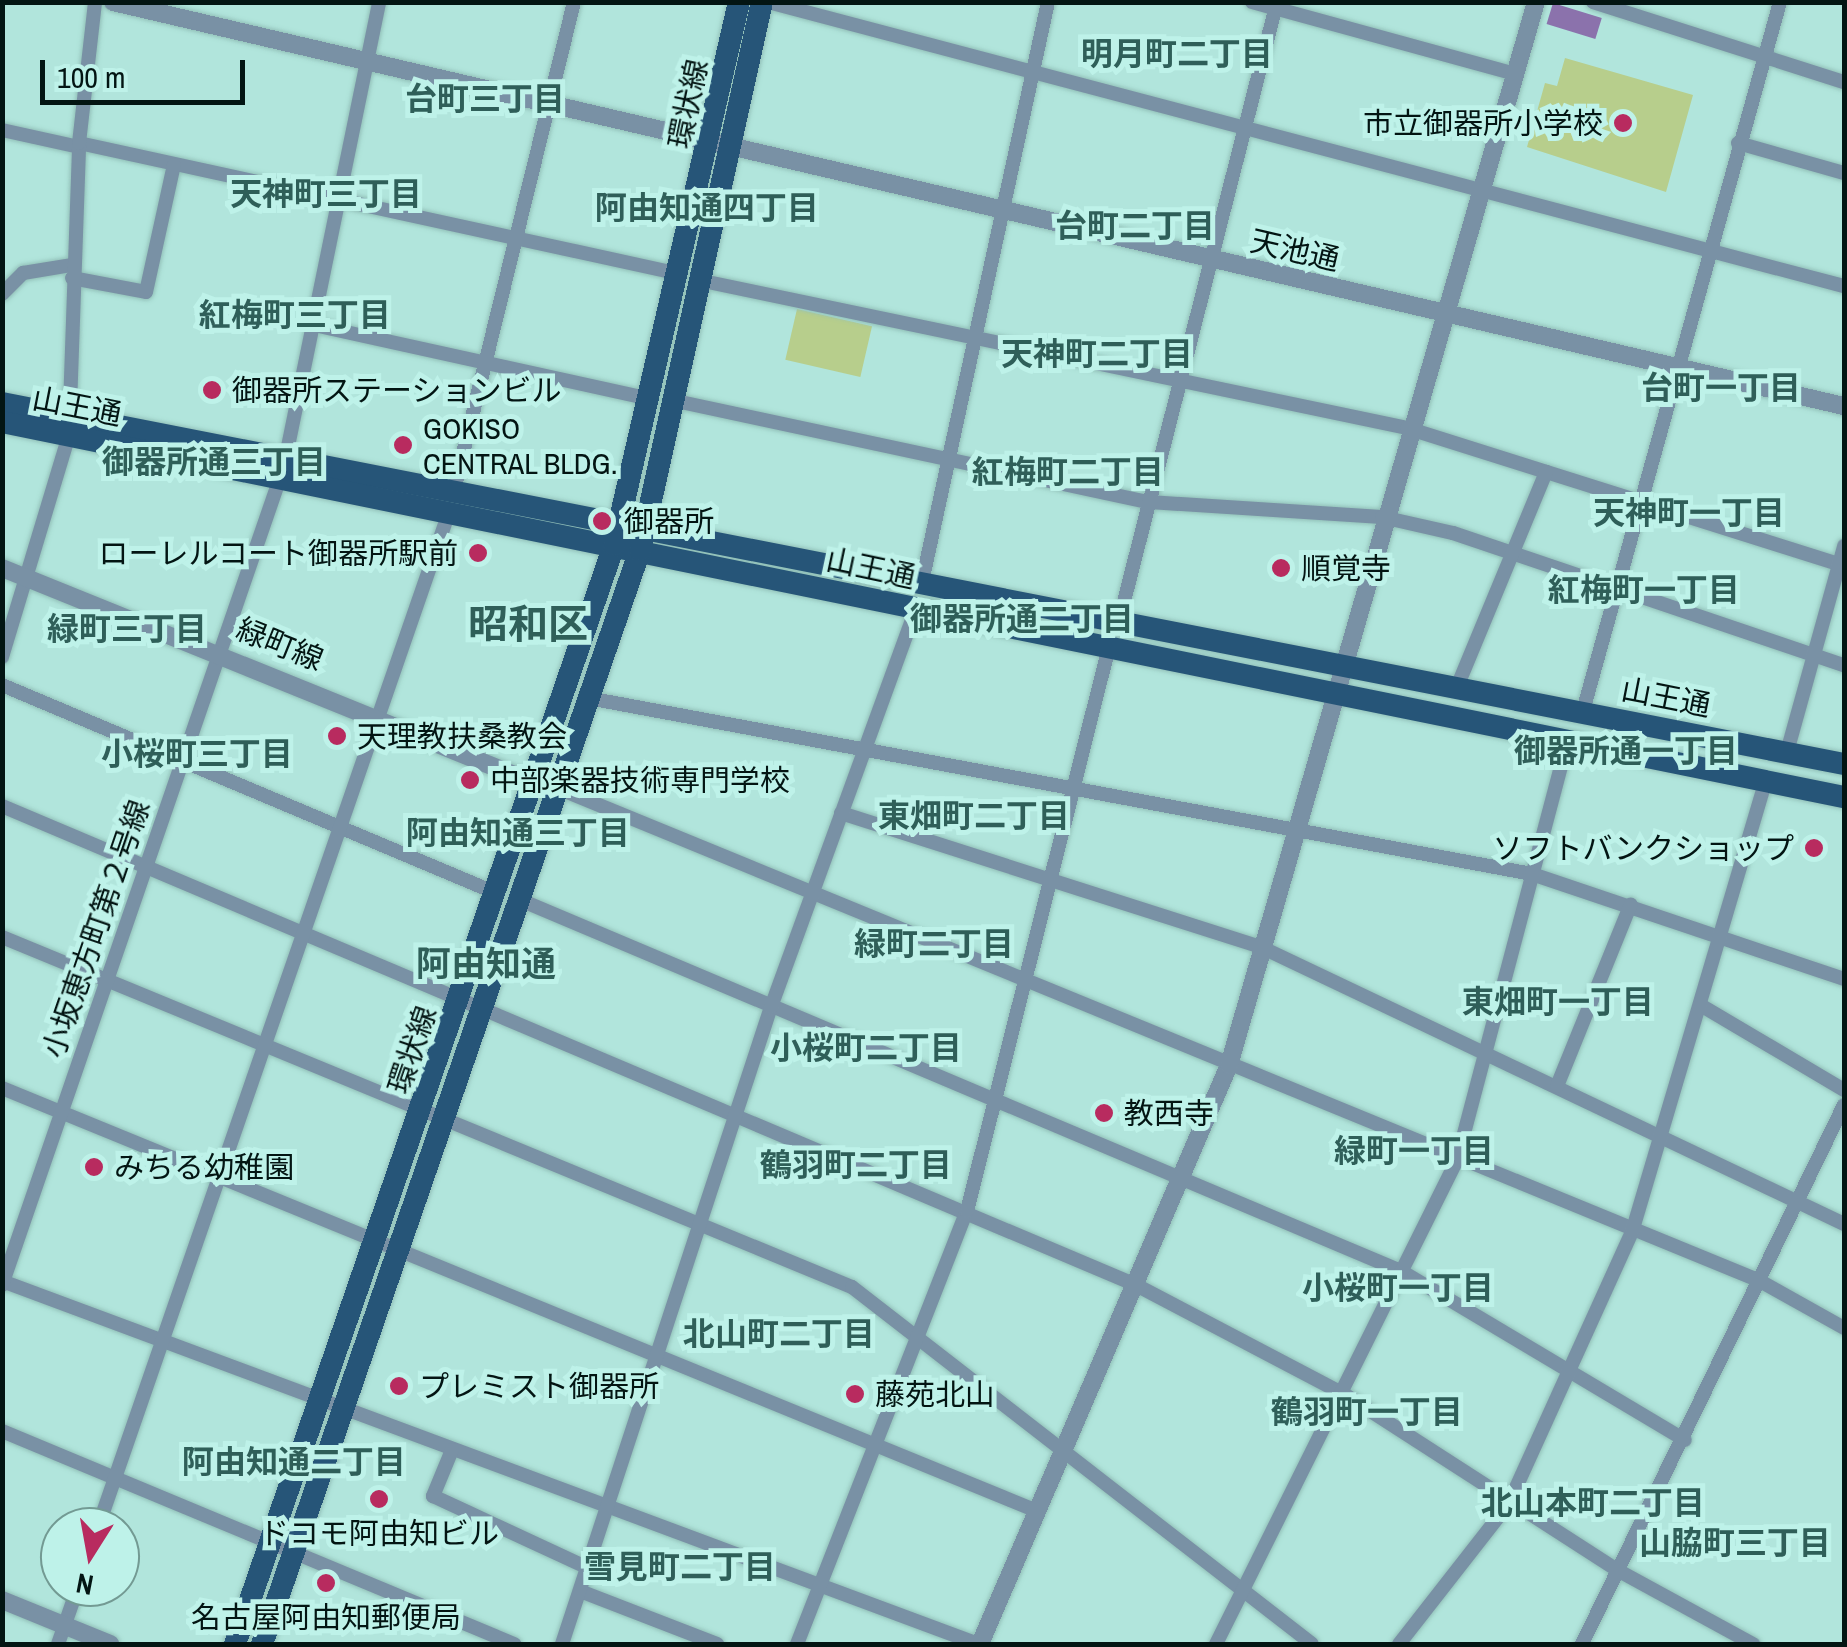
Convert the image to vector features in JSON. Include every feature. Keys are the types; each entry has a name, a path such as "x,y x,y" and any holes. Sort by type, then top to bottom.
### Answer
{"main road":[{"name":"環状線","path":"722,147 739,2"},
{"name":"環状線","path":"235,1644 282,1548 545,785 652,399 692,277 722,147 765,2"},
{"name":"環状線","path":"545,785 588,698 643,539 676,401 692,277"},
{"name":"山王通","path":"2,404 70,426 616,536 922,582 1844,764"},
{"name":"山王通","path":"2,422 70,426"},
{"name":"山王通","path":"643,539 916,608 1844,797"},
{"name":"環状線","path":"262,1644 282,1548"}],"street":[{"path":"2,656 70,426 79,145 95,2"},
{"name":"天池通","path":"113,2 546,110 1002,210 1844,406"},
{"name":"小坂恵方町第２号線","path":"3,1283 283,469 379,2"},
{"path":"105,1507 159,1340 266,1044 452,503 574,2"},
{"path":"765,2 1844,286"},
{"path":"922,582 1048,2"},
{"path":"1252,2 1515,74"},
{"path":"3,1283 979,1644 1230,1066 1407,428 1536,2"},
{"path":"1593,2 1844,82"},
{"path":"1584,711 1708,249 1780,2"},
{"path":"1118,621 1276,6"},
{"path":"2,130 974,340 1407,428 1842,565"},
{"path":"1738,144 1844,173"},
{"path":"2,294 23,273 72,272 146,292 174,165"},
{"path":"314,325 652,399"},
{"path":"676,401 1149,502 1382,517 1844,666"},
{"path":"1458,687 1546,472"},
{"path":"1787,752 1811,656 1842,565 1844,546"},
{"name":"緑町線","path":"2,568 26,573 221,650 545,785"},
{"path":"562,1644 660,1355 771,1006 916,608"},
{"path":"797,1644 967,1212 1021,981 1108,647"},
{"path":"2,685 771,1006 1180,1184 1403,1272 1685,1440"},
{"path":"588,698 866,746 1532,874 1727,933 1844,979"},
{"path":"1216,1644 1344,1394 1457,1160 1568,740"},
{"path":"1399,1644 1510,1503 1632,1232 1657,1135 1727,933 1766,780"},
{"path":"545,785 1760,1282 1844,1328"},
{"path":"2,806 1136,1285 1344,1394 1619,1571 1753,1644"},
{"path":"841,812 1263,948 1844,1224"},
{"path":"1557,1086 1631,904"},
{"path":"2,937 852,1288 916,1344 1061,1457 1312,1644"},
{"path":"1702,1006 1844,1090"},
{"path":"2,1088 388,1248 879,1443 1036,1511"},
{"path":"1582,1644 1800,1204 1844,1106"},
{"path":"2,1432 514,1644"},
{"path":"452,1450 432,1496 588,1568"},
{"path":"580,1592 717,1644"},
{"path":"2,1600 110,1644"},
{"path":"58,1644 71,1607"}],"green space":[{"path":"1565,58 1693,95 1666,192 1527,147 1545,83 1557,86"},
{"path":"797,309 872,326 860,377 785,360"}],"shaded area":[{"path":"1553,3 1602,18 1595,39 1547,24"}],"place":[{"name":"市立御器所小学校","path":"1623,123"},
{"name":"御器所ステーションビル","path":"212,390"},
{"name":"GOKISO CENTRAL BLDG.","path":"403,445"},
{"name":"御器所","path":"602,521"},
{"name":"ローレルコート御器所駅前","path":"478,553"},
{"name":"順覚寺","path":"1281,568"},
{"name":"天理教扶桑教会","path":"337,736"},
{"name":"中部楽器技術専門学校","path":"470,780"},
{"name":"ソフトバンクショップ","path":"1814,848"},
{"name":"教西寺","path":"1104,1113"},
{"name":"みちる幼稚園","path":"94,1167"},
{"name":"プレミスト御器所","path":"399,1386"},
{"name":"藤苑北山","path":"855,1394"},
{"name":"ドコモ阿由知ビル","path":"379,1499"},
{"name":"名古屋阿由知郵便局","path":"326,1583"}],"district":[{"name":"明月町二丁目","path":"1177,54"},
{"name":"台町三丁目","path":"485,99"},
{"name":"天神町三丁目","path":"326,194"},
{"name":"阿由知通四丁目","path":"707,208"},
{"name":"台町二丁目","path":"1135,226"},
{"name":"紅梅町三丁目","path":"295,315"},
{"name":"天神町二丁目","path":"1097,354"},
{"name":"台町一丁目","path":"1721,388"},
{"name":"御器所通三丁目","path":"214,462"},
{"name":"紅梅町二丁目","path":"1068,472"},
{"name":"天神町一丁目","path":"1689,513"},
{"name":"紅梅町一丁目","path":"1644,590"},
{"name":"御器所通二丁目","path":"1022,619"},
{"name":"昭和区","path":"528,624"},
{"name":"緑町三丁目","path":"127,629"},
{"name":"御器所通一丁目","path":"1626,751"},
{"name":"小桜町三丁目","path":"197,754"},
{"name":"東畑町二丁目","path":"974,816"},
{"name":"阿由知通三丁目","path":"518,833"},
{"name":"緑町二丁目","path":"934,944"},
{"name":"阿由知通","path":"486,964"},
{"name":"東畑町一丁目","path":"1558,1002"},
{"name":"小桜町二丁目","path":"866,1048"},
{"name":"緑町一丁目","path":"1414,1151"},
{"name":"鶴羽町二丁目","path":"856,1165"},
{"name":"小桜町一丁目","path":"1398,1288"},
{"name":"北山町二丁目","path":"779,1334"},
{"name":"鶴羽町一丁目","path":"1367,1412"},
{"name":"阿由知通二丁目","path":"294,1462"},
{"name":"北山本町二丁目","path":"1593,1503"},
{"name":"山脇町三丁目","path":"1735,1543"},
{"name":"雪見町二丁目","path":"680,1567"}]}
